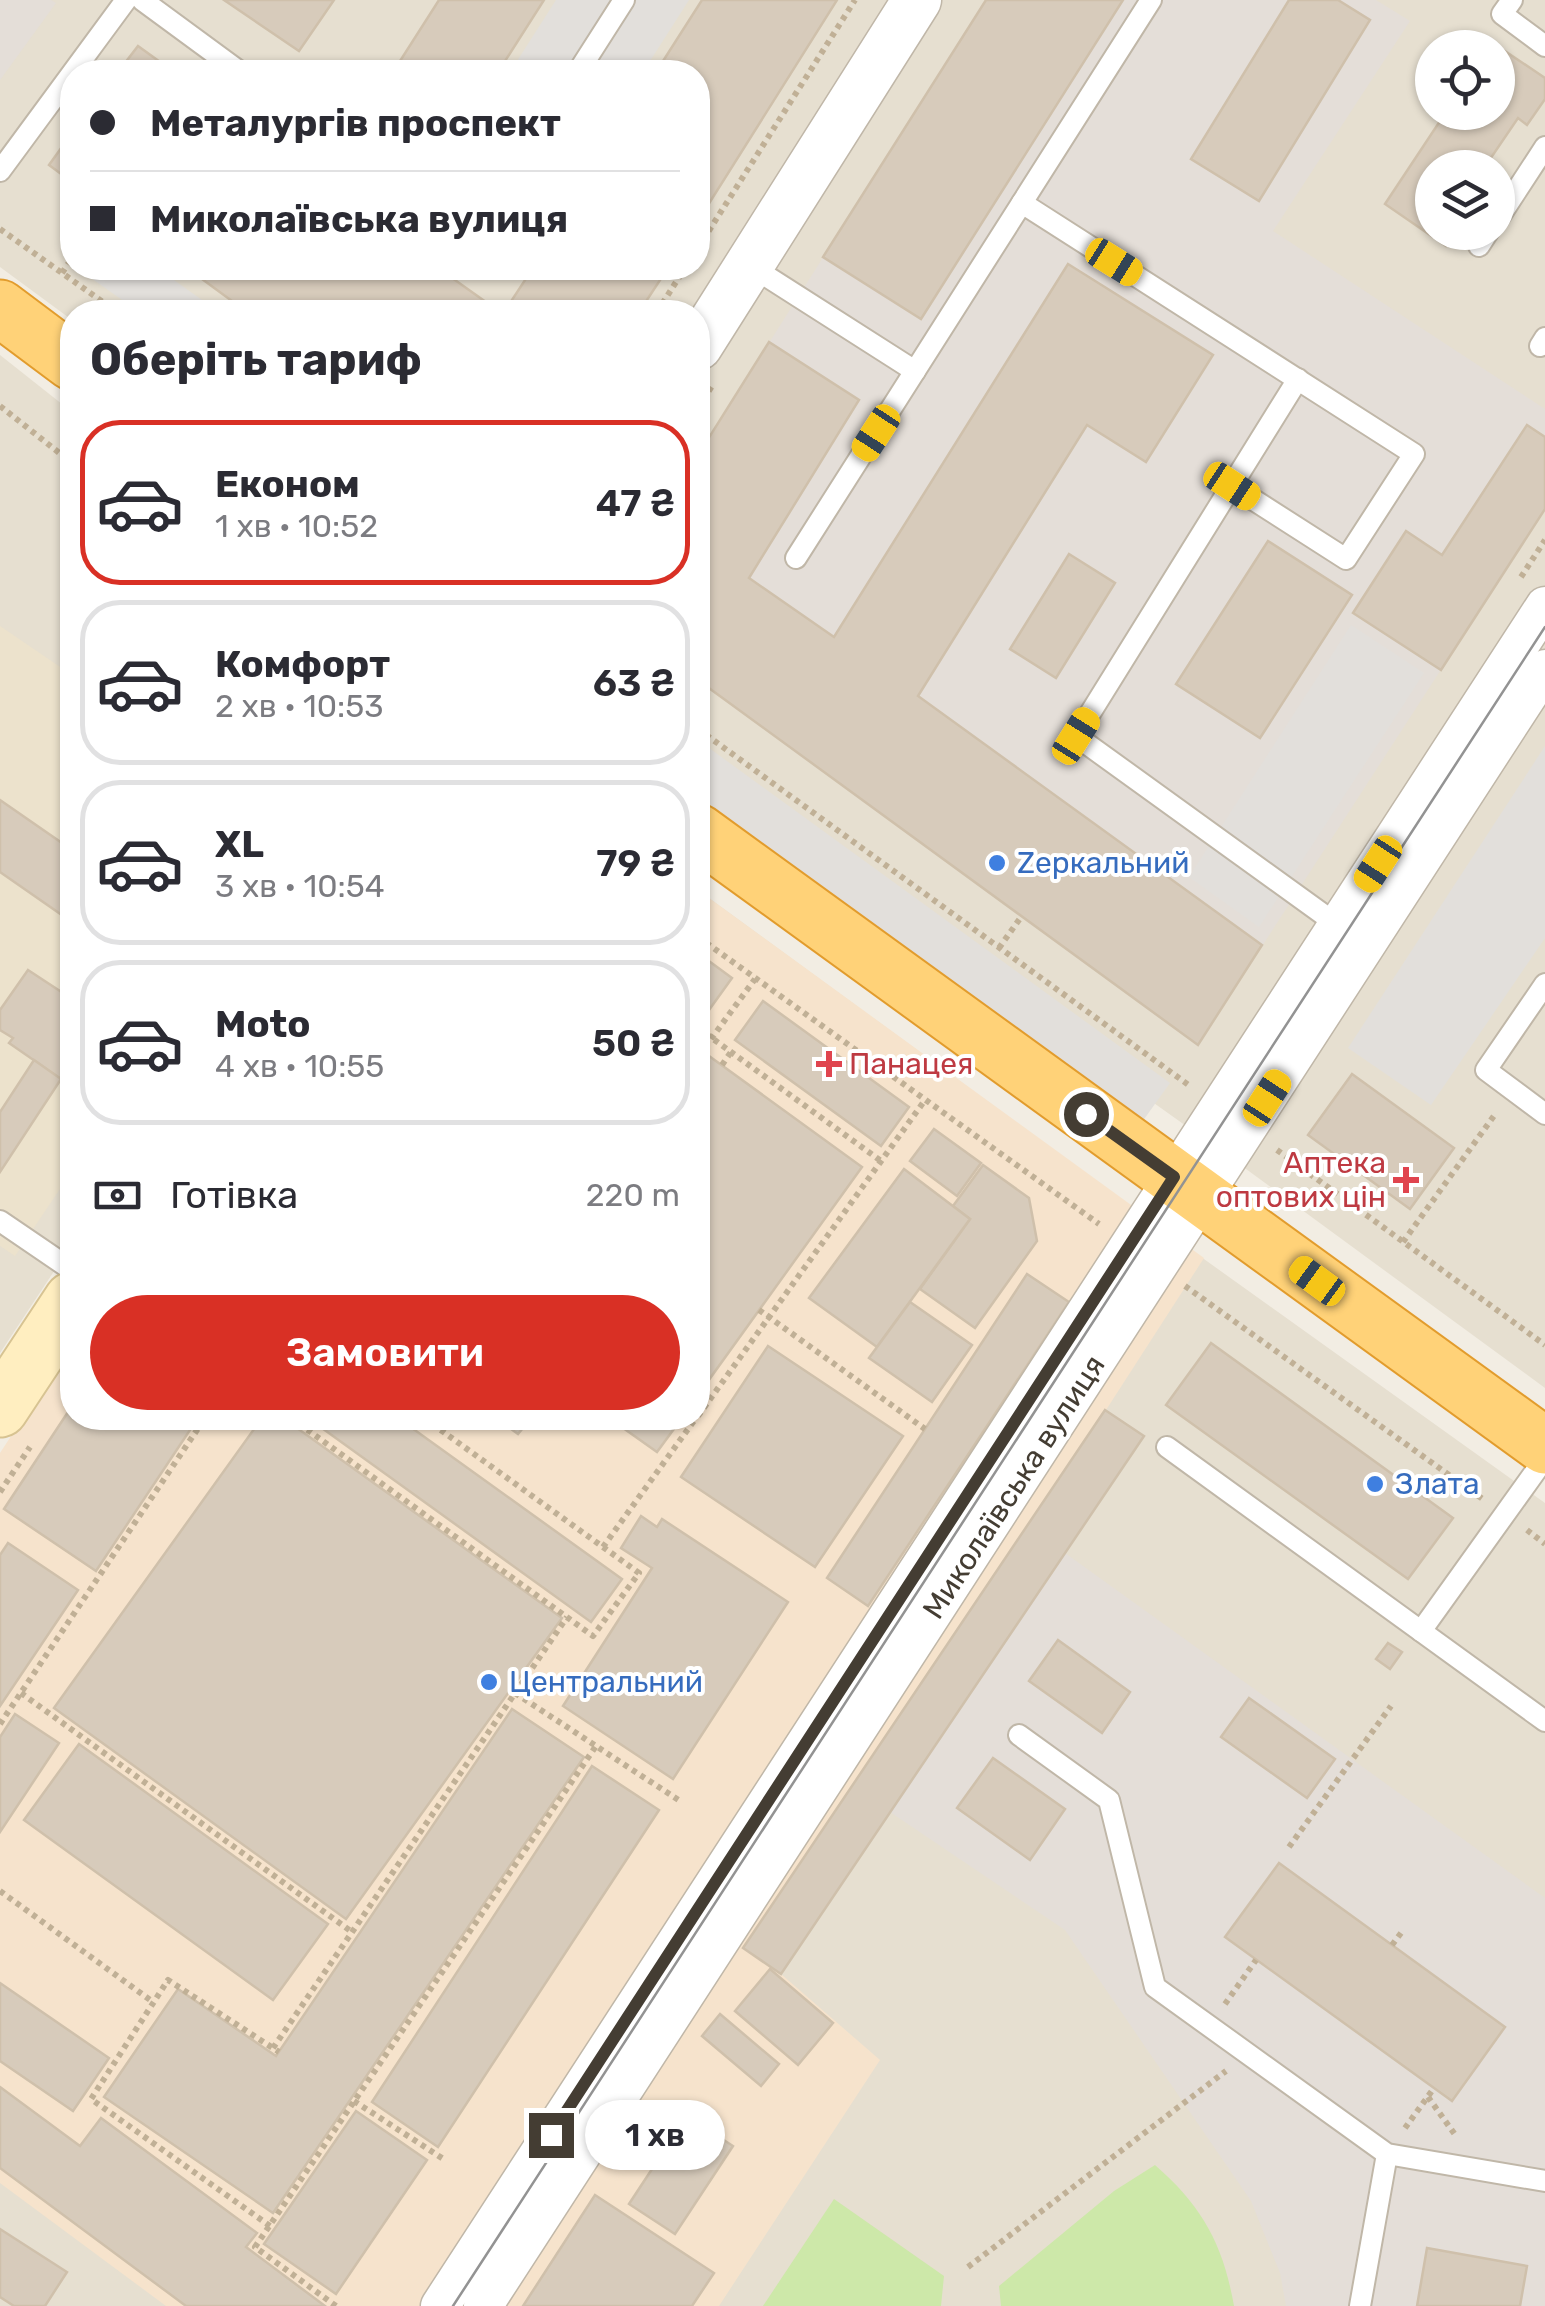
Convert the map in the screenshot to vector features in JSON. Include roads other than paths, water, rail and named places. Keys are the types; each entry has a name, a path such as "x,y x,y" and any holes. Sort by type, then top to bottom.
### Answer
{"highway":[{"path":"0,308 60,353"},
{"path":"710,841 1545,1446"}],"main road":[{"path":"0,1408 60,1318"}],"street":[{"path":"710,327 916,0"},
{"name":"Миколаївська вулиця","path":"483,2306 894,1641 1352,934 1545,606"},
{"name":"Миколаївська вулиця","path":"1352,934 1545,669"},
{"name":"Миколаївська вулиця","path":"440,2306 894,1641"}],"lane":[{"path":"82,60 126,0"},
{"path":"142,0 224,60"},
{"path":"586,60 624,0"},
{"path":"796,558 1151,0"},
{"path":"1512,0 1502,14 1545,46"},
{"path":"0,172 60,90"},
{"path":"1515,192 1545,147"},
{"path":"1022,203 1414,454 1346,559 1232,486"},
{"path":"749,265 916,371"},
{"path":"1298,380 1076,736 1352,934"},
{"path":"1545,984 1486,1070 1545,1114"},
{"path":"0,1222 60,1262"},
{"path":"1166,1447 1545,1721"},
{"path":"1421,1631 1545,1458"},
{"path":"1019,1735 1109,1800 1155,1987 1387,2154 1545,2181"},
{"path":"1360,2306 1387,2154"}],"tram line":[{"path":"453,2306 1545,627"}],"place":[{"name":"Zеркальний","path":"997,863"},
{"name":"Панацея","path":"829,1064"},
{"name":"Аптека оптових цін","path":"1406,1180"},
{"name":"Злата","path":"1375,1484"},
{"name":"Центральний","path":"489,1682"}]}
